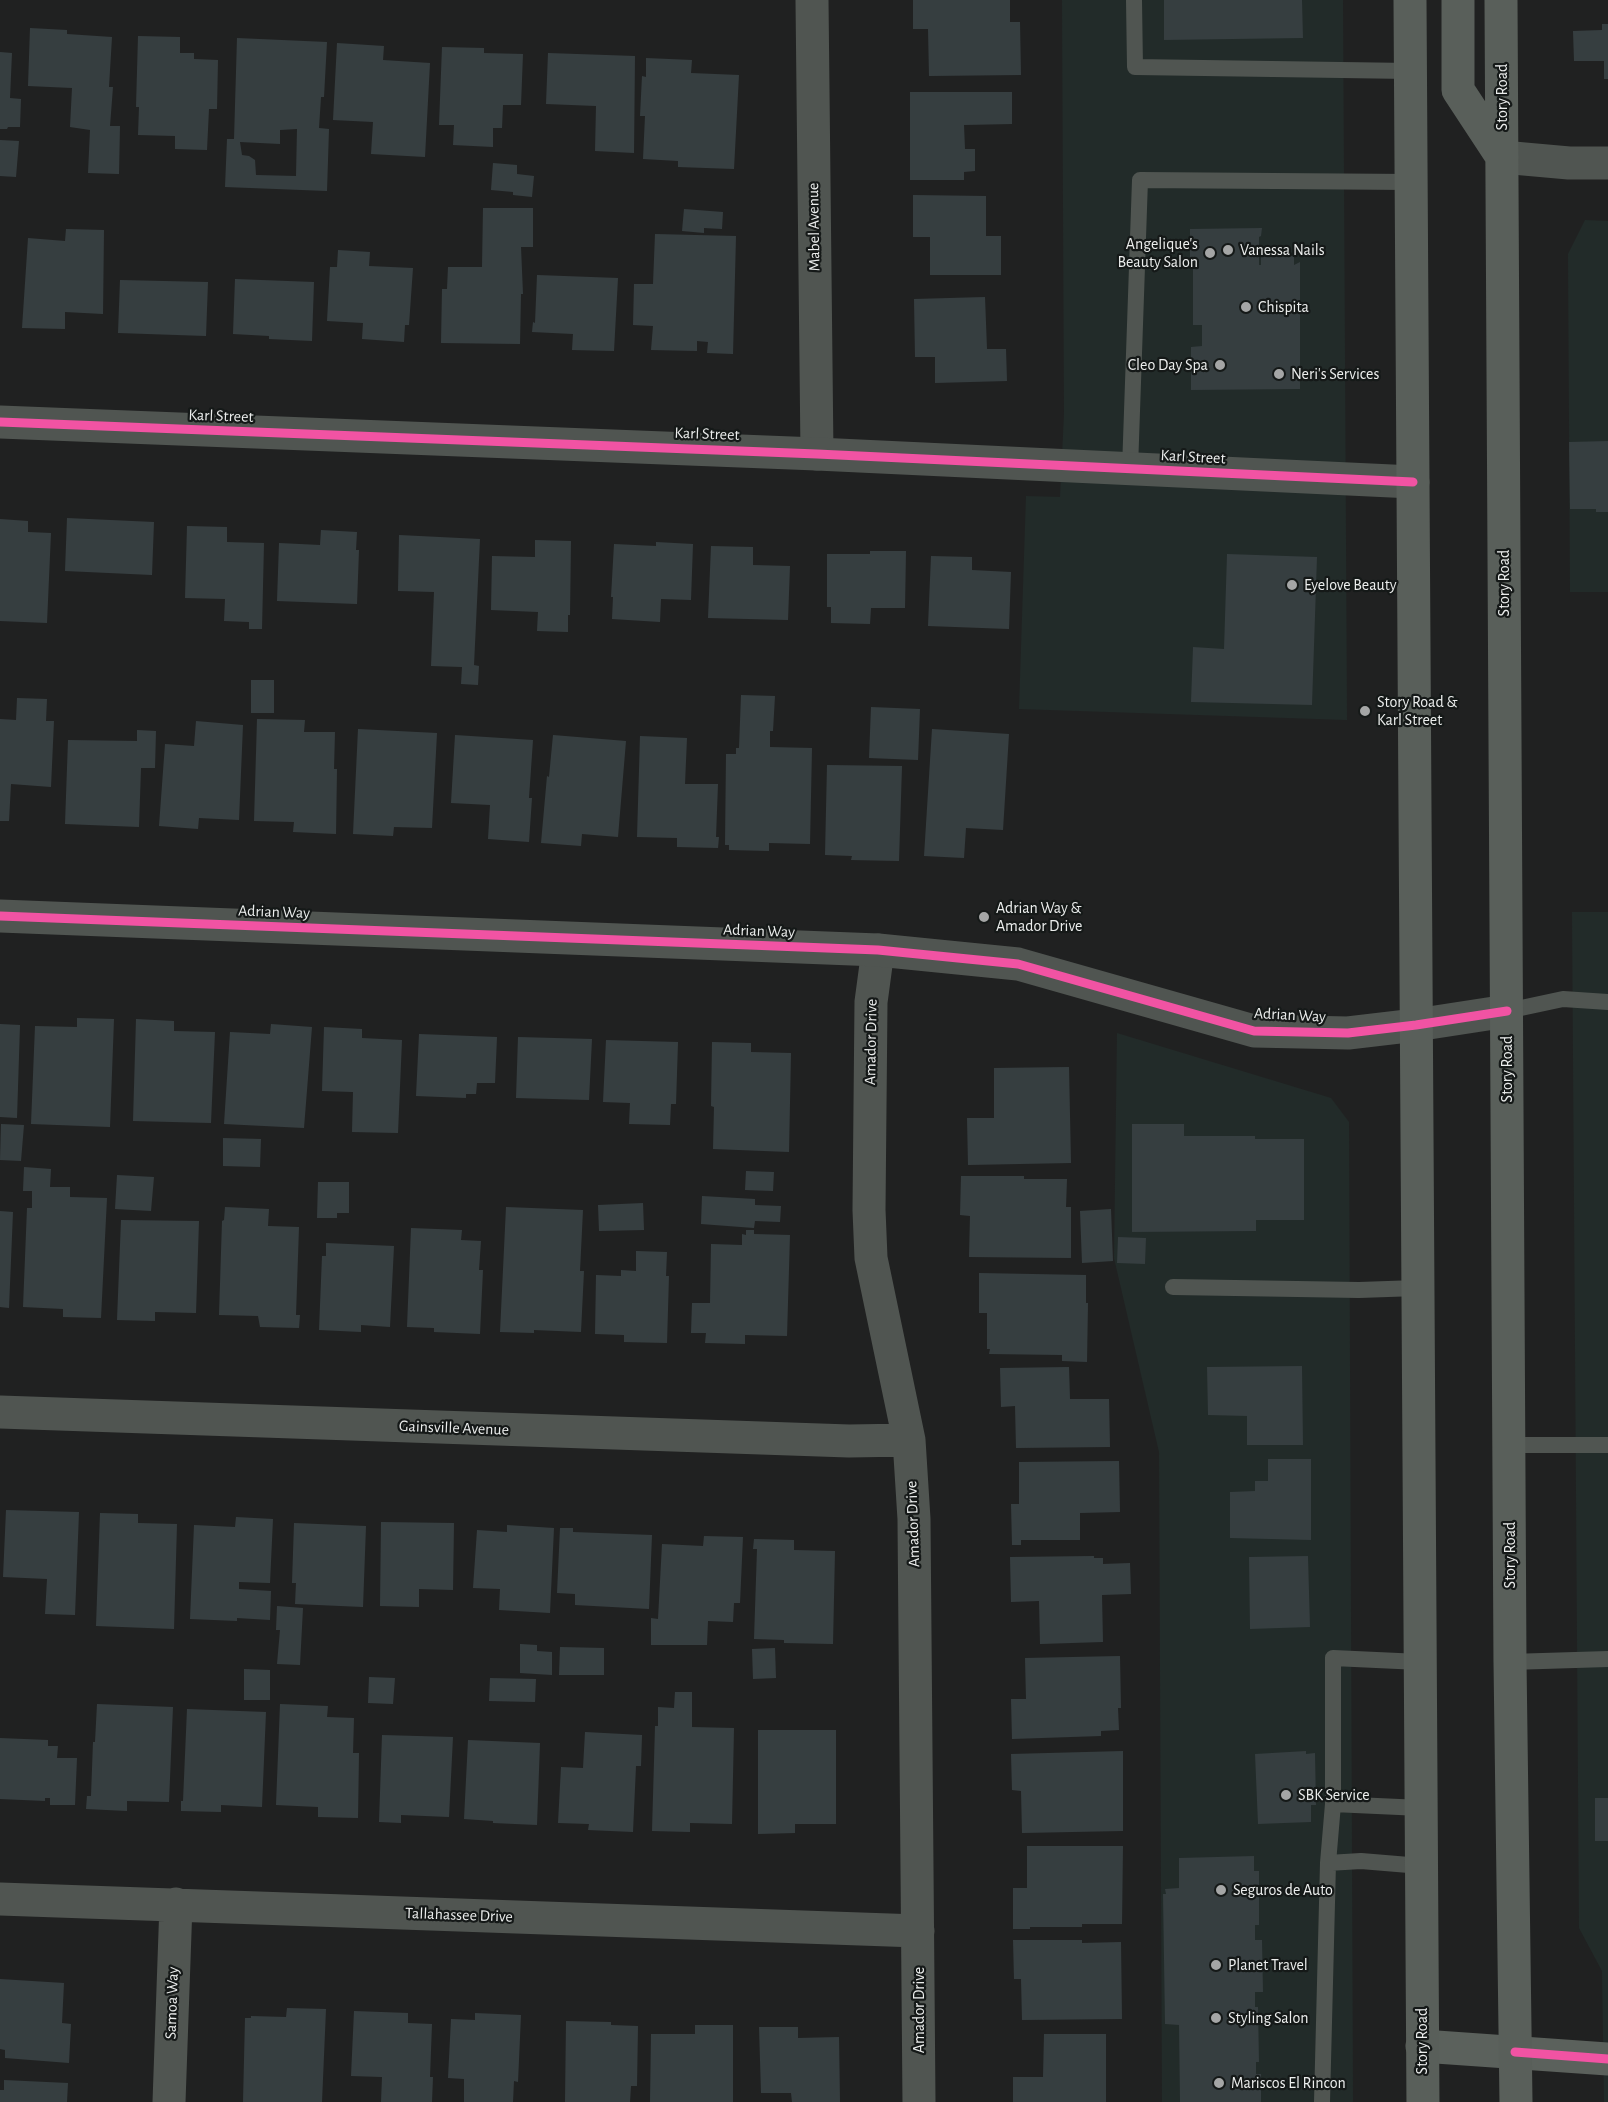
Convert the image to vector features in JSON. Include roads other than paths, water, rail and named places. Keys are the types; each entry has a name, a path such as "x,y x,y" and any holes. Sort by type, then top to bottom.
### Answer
{"main road":[{"name":"Story Road","path":"1410,0 1422,2102"},
{"path":"1458,0 1458,90 1502,157"},
{"name":"Story Road","path":"1501,0 1510,1662 1516,2102"},
{"path":"1422,2046 1608,2059"}],"street":[{"name":"Mabel Avenue","path":"812,0 817,454"},
{"path":"1502,157 1569,163 1608,163"},
{"name":"Karl Street","path":"0,422 817,454 1413,482"},
{"name":"Adrian Way","path":"0,916 878,950 1018,964 1254,1031 1348,1033 1507,1011"},
{"name":"Amador Drive","path":"878,950 871,1002 869,1210 871,1258 909,1440 914,1519 920,2102"},
{"name":"Gainsville Avenue","path":"0,1412 849,1441 909,1440"},
{"name":"Tallahassee Drive","path":"0,1899 918,1931"},
{"name":"Samoa Way","path":"169,2102 176,1904"}],"lane":[{"path":"1134,0 1136,67 1410,71"},
{"path":"1130,469 1140,180 1410,182"},
{"path":"1507,1011 1563,999 1608,1002"},
{"path":"1173,1287 1359,1290 1417,1288"},
{"path":"1509,1445 1608,1445"},
{"path":"1322,2102 1328,1863 1333,1804 1333,1658 1420,1662"},
{"path":"1510,1662 1608,1659"},
{"path":"1333,1804 1421,1808"},
{"path":"1328,1863 1361,1861 1421,1866"}],"place":[{"name":"Vanessa Nails","path":"1228,250"},
{"name":"Angelique's Beauty Salon","path":"1210,253"},
{"name":"Chispita","path":"1246,307"},
{"name":"Cleo Day Spa","path":"1220,365"},
{"name":"Neri's Services","path":"1279,374"},
{"name":"Eyelove Beauty","path":"1292,585"},
{"name":"Story Road & Karl Street","path":"1365,711"},
{"name":"Adrian Way & Amador Drive","path":"984,917"},
{"name":"SBK Service","path":"1286,1795"},
{"name":"Seguros de Auto","path":"1221,1890"},
{"name":"Planet Travel","path":"1216,1965"},
{"name":"Styling Salon","path":"1216,2018"},
{"name":"Mariscos El Rincon","path":"1219,2083"}]}
